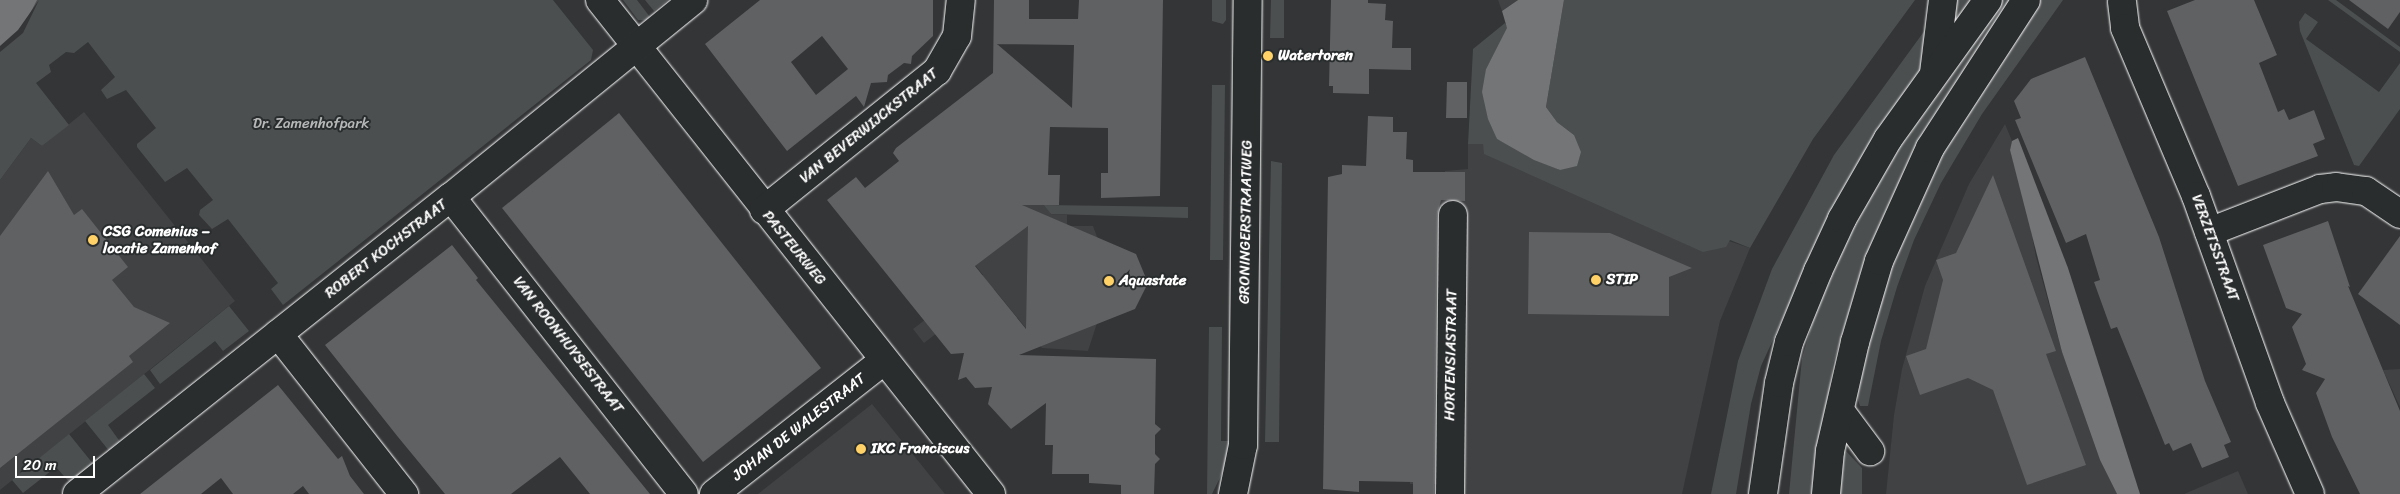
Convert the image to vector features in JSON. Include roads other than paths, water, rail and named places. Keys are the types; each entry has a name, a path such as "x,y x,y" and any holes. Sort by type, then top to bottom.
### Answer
{"street":[{"name":"PASTEURWEG","path":"600,0 764,210 991,494"},
{"name":"ROBERT KOCHSTRAAT","path":"77,494 105,485 278,334 452,197 693,0"},
{"name":"VAN BEVERWIJCKSTRAAT","path":"764,210 937,71 957,36 961,0"},
{"name":"GRONINGERSTRAATWEG","path":"1248,0 1243,445 1252,494"},
{"path":"1934,75 1943,0"},
{"path":"1763,494 1779,383 1803,305 1842,219 1888,139 1988,0"},
{"path":"1826,494 1830,451 1841,412 1865,303 1910,188 1956,105 2026,0"},
{"name":"VERZETSSTRAAT","path":"2122,2 2125,28 2209,232 2270,402 2310,494"},
{"path":"2209,232 2320,189 2336,187 2366,192 2400,214"},
{"name":"VAN ROONHUYSESTRAAT","path":"452,197 684,494"},
{"name":"HORTENSIASTRAAT","path":"1450,494 1453,215"},
{"path":"278,334 404,494"},
{"name":"JOHAN DE WALESTRAAT","path":"714,494 884,360"},
{"path":"1841,412 1870,451"},
{"name":"GRONINGERSTRAATWEG","path":"1232,494 1243,445"}],"place":[{"name":"Watertoren","path":"1268,56"},
{"name":"CSG Comenius – locatie Zamenhof","path":"93,240"},
{"name":"STIP","path":"1596,280"},
{"name":"Aquastate","path":"1109,281"},
{"name":"IKC Franciscus","path":"861,449"}],"park label":[{"name":"Dr. Zamenhofpark","path":"311,124"}]}
